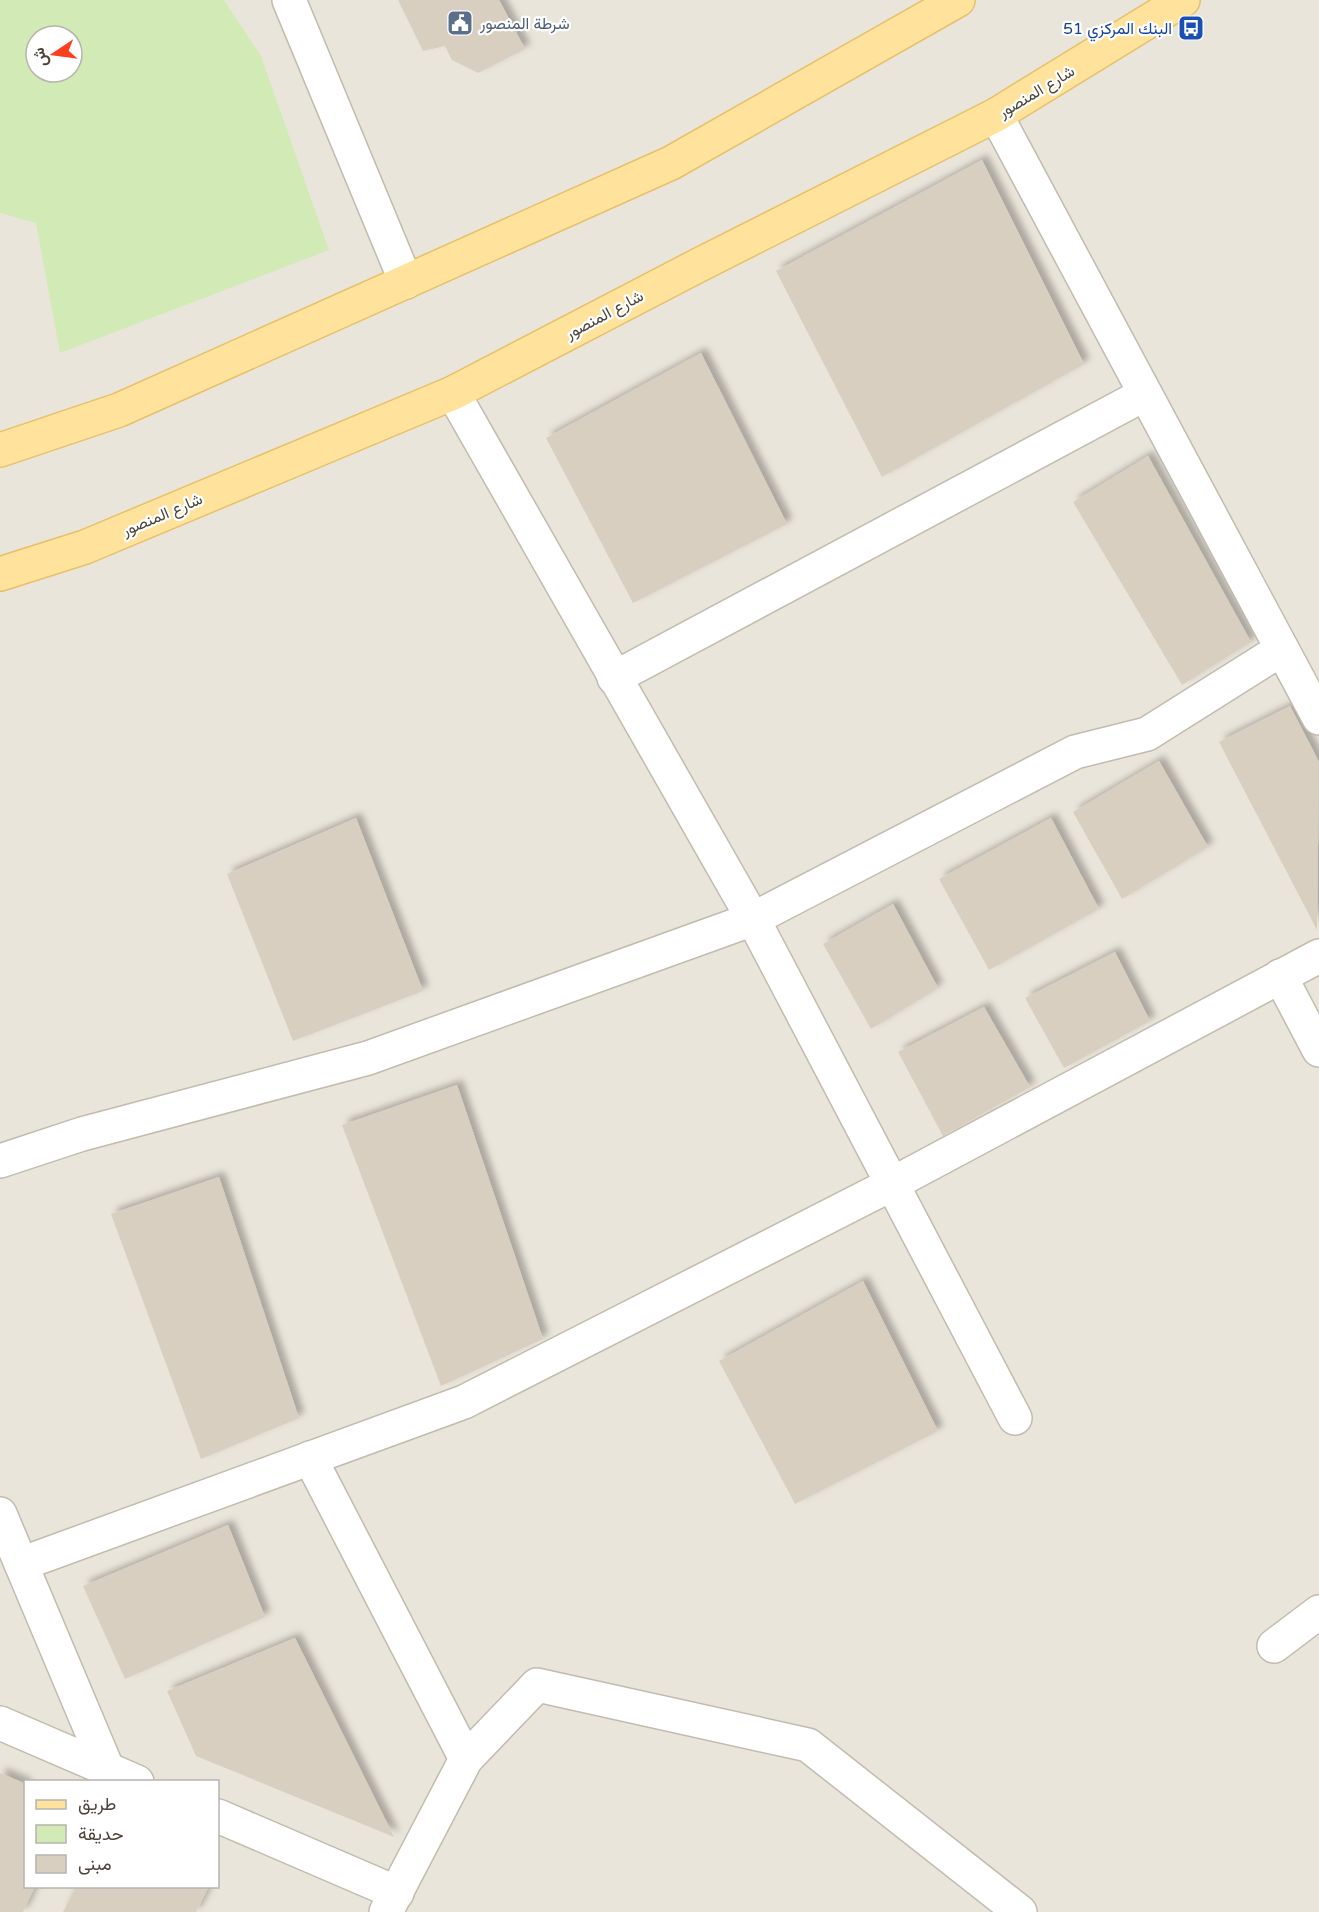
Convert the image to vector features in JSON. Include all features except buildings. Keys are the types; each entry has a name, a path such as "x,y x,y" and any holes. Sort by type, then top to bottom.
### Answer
{"main road":[{"path":"0,450 119,410 672,163 958,0"},
{"name":"شارع المنصور","path":"0,574 85,547 453,393 697,266 996,115 1183,0"}],"street":[{"path":"289,0 406,282"},
{"path":"996,115 1319,718"},
{"path":"453,393 753,919 1015,1418"},
{"path":"614,678 1145,394"},
{"path":"0,1161 82,1134 368,1058 753,919 1075,752 1147,734 1282,649"},
{"path":"21,1564 464,1402 892,1184 1319,956"},
{"path":"1280,976 1319,1050"},
{"path":"310,1458 466,1759"},
{"path":"0,1514 107,1768"},
{"path":"1274,1646 1319,1612"},
{"path":"219,1816 392,1902 466,1759 537,1685 808,1745 1020,1912"},
{"path":"0,1723 133,1780"}],"shaded area":[{"path":"0,0 1319,0 1319,1912 0,1912"}],"green space":[{"path":"0,0 224,0 261,56 329,250 60,353 36,223 0,213"}],"place":[{"name":"شرطة المنصور","path":"460,23"},
{"name":"البنك المركزي 51","path":"1191,28"}]}
